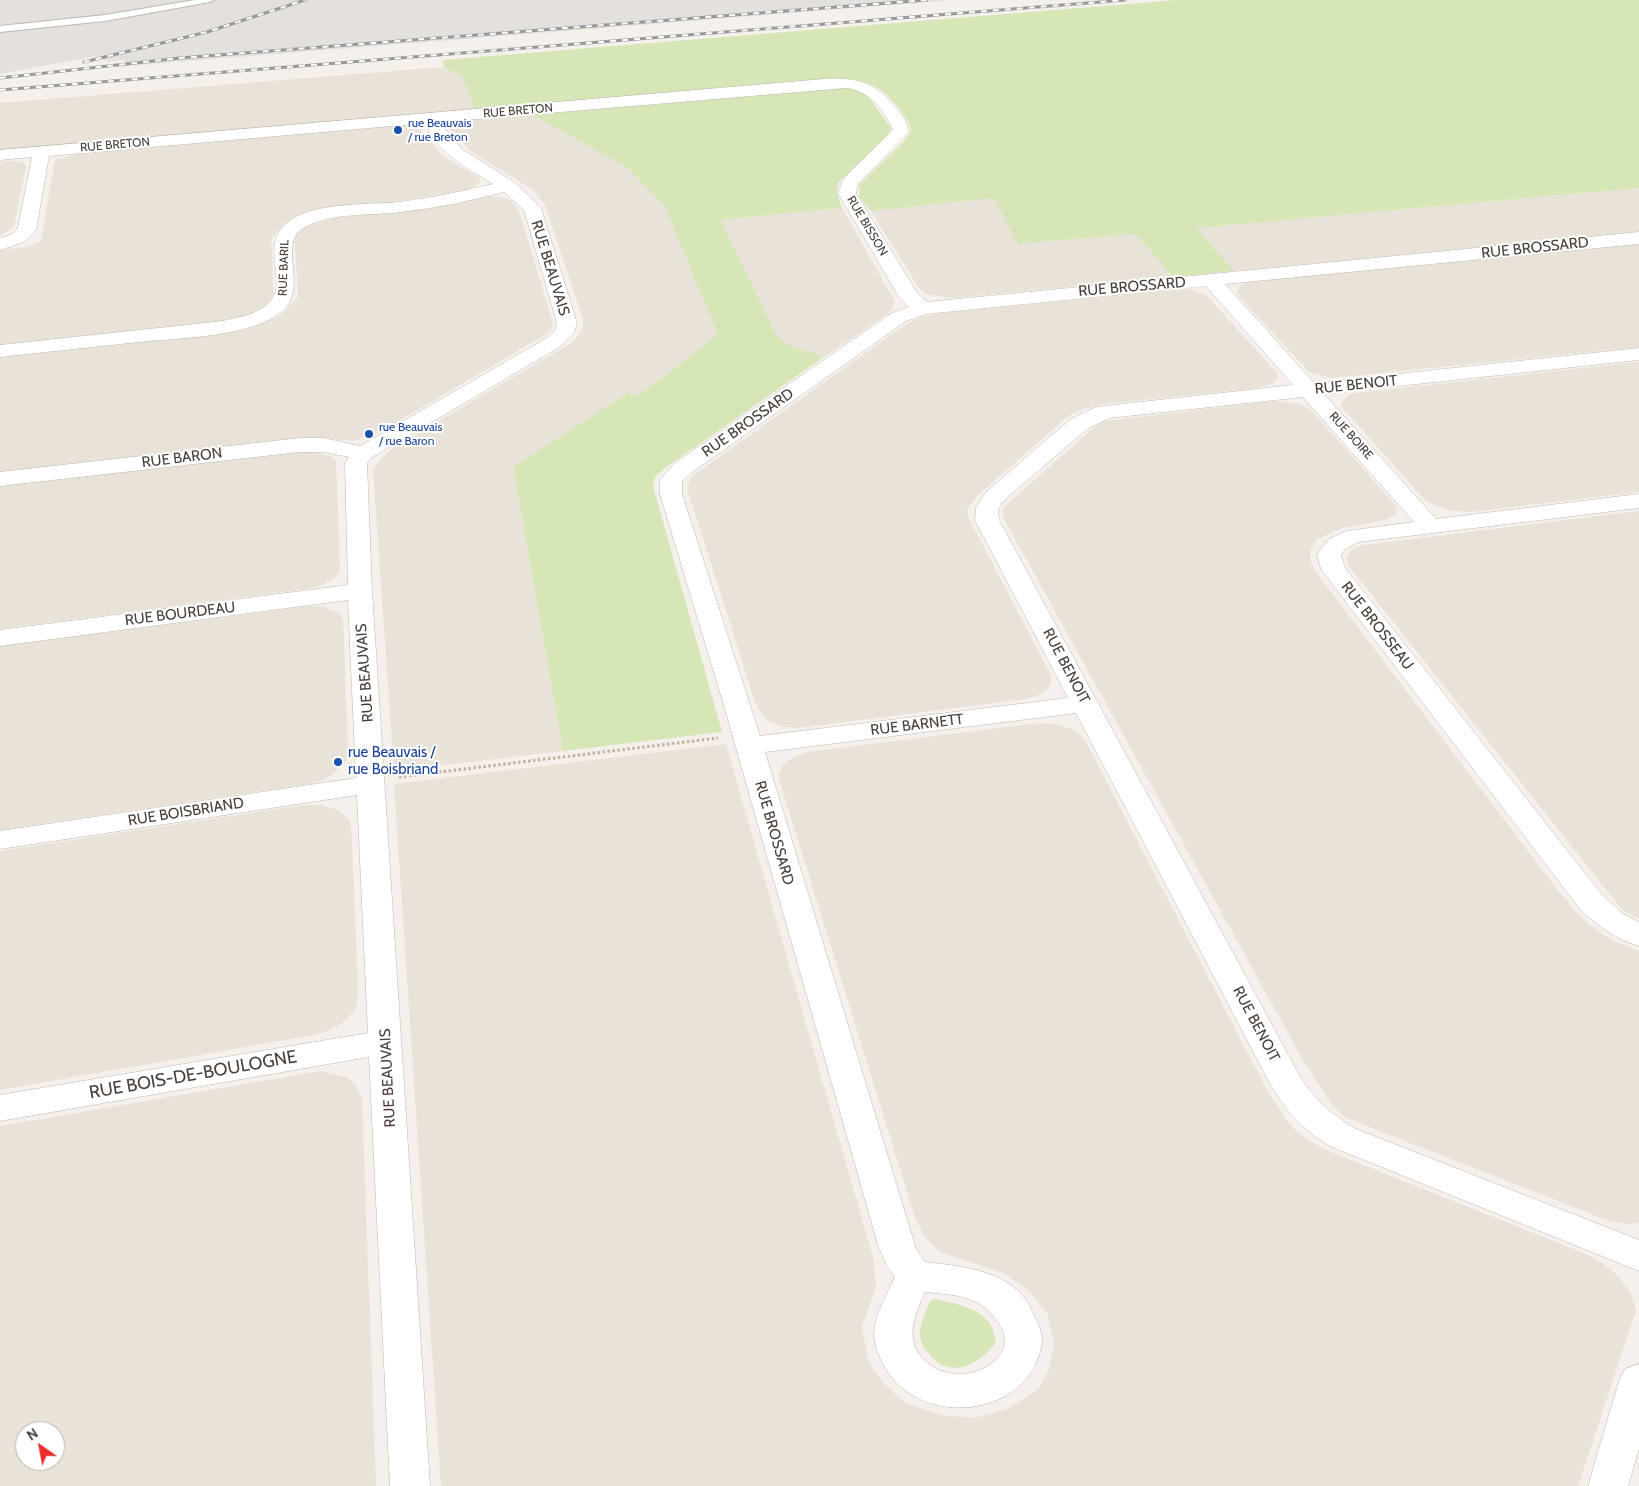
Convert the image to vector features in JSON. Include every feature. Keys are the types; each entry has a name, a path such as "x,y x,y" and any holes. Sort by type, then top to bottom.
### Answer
{"street":[{"name":"RUE BRETON","path":"0,155 824,84 857,85"},
{"name":"RUE BISSON","path":"857,85 877,94 897,120 901,131 850,182 847,194 909,297 923,308"},
{"name":"RUE BEAUVAIS","path":"410,1486 386,1042 383,781 360,591 356,463 363,453 554,342 564,333 567,323 532,208 508,186 457,154 436,129 433,118"},
{"path":"0,244 18,238 27,230 41,152"},
{"name":"RUE BARIL","path":"0,351 223,328 249,322 269,314 282,302 285,293 283,239 290,229 296,225 329,214 402,207 508,186"},
{"name":"RUE BROSSARD","path":"914,1275 900,1256 896,1245 736,742 670,494 671,480 683,468 899,317 923,308 1639,238"},
{"name":"RUE BOIRE","path":"1210,279 1431,527"},
{"name":"RUE BENOIT","path":"1639,354 1120,410 1095,415 1079,424 990,502 986,513 987,520 1285,1080 1303,1108 1315,1120 1352,1141 1639,1256"},
{"name":"RUE BARON","path":"0,479 300,444 324,445 363,453"},
{"name":"RUE BROSSEAU","path":"1639,501 1365,534 1345,539 1332,549 1329,554 1329,562 1333,569 1591,902 1612,920 1639,935"},
{"name":"RUE BOURDEAU","path":"0,638 360,591"},
{"name":"RUE BARNETT","path":"736,742 1086,704"},
{"name":"RUE BOISBRIAND","path":"0,840 383,781"},
{"name":"RUE BOIS-DE-BOULOGNE","path":"0,1108 386,1042"},
{"path":"1608,1486 1639,1380"}],"lane":[{"path":"0,29 105,18 210,0"}],"path":[{"path":"383,781 736,742"}],"shaded area":[{"path":"0,0 953,0 126,66 124,60 108,62 97,56 0,74"},
{"path":"444,67 462,76 475,110 0,151 0,103"},
{"path":"531,114 628,168 665,207 719,334 636,396 628,393 513,468 563,751 394,771 373,470 391,449 573,342 583,329 583,319 545,205 533,190 472,152 450,130 451,126 459,121"},
{"path":"401,125 414,126 420,129 444,157 476,176 480,179 480,183 469,189 294,219 285,224 271,238 274,298 258,312 236,320 0,346 0,250 26,247 41,241 55,160 80,153"},
{"path":"0,162 22,162 26,166 14,226 0,236"},
{"path":"1639,188 1639,232 1234,271 1195,228"},
{"path":"488,196 510,200 518,208 553,323 550,332 380,432 353,441 312,437 0,473 0,356 248,329 280,316 298,297 295,236 305,227 337,217 404,211"},
{"path":"996,198 1019,244 1136,234 1173,277 952,298 932,295 924,293 919,288 871,211"},
{"path":"842,208 895,302 889,313 824,357 785,344 775,333 721,220"},
{"path":"1639,244 1639,347 1332,378 1309,372 1238,295 1237,291 1239,286 1251,281"},
{"path":"1190,289 1206,295 1277,373 1278,378 1273,383 1258,388 1103,404 1077,411 1066,418 978,495 967,509 968,517 1051,675 1051,682 1047,690 1037,696 1025,699 797,728 784,727 768,721 762,715 755,702 687,488 691,477 905,325 921,317 949,311"},
{"path":"1639,362 1639,492 1470,512 1448,510 1426,501 1340,405 1348,395 1355,393"},
{"path":"1273,401 1300,404 1311,410 1397,507 1396,514 1386,520 1342,528 1316,540 1310,551 1311,563 1315,571 1559,892 1578,914 1596,930 1615,942 1639,951 1639,1222 1630,1224 1612,1222 1364,1125 1343,1116 1329,1101 1302,1058 1004,519 1002,512 1005,506 1098,424 1105,421"},
{"path":"308,450 332,457 336,461 340,570 335,578 320,586 306,589 0,629 0,486"},
{"path":"1639,511 1639,919 1623,910 1612,897 1348,565 1347,559 1349,553 1355,548 1364,545"},
{"path":"311,606 324,607 343,618 348,752 346,761 335,772 323,780 308,784 0,830 0,646"},
{"path":"1039,723 1057,724 1075,730 1084,738 1269,1094 1296,1131 1321,1148 1581,1252 1599,1261 1618,1276 1631,1294 1636,1310 1578,1486 441,1486 394,784 726,744 873,1258 876,1287 862,1326 868,1360 882,1382 905,1403 942,1415 975,1418 1007,1409 1039,1389 1049,1370 1054,1344 1047,1313 1029,1291 1003,1273 940,1252 925,1237 916,1220 778,776 783,765 794,757 807,752"},
{"path":"303,805 320,805 335,809 345,815 351,823 358,987 357,1005 347,1020 330,1030 313,1035 0,1090 0,851"},
{"path":"321,1071 348,1078 357,1087 362,1100 376,1486 0,1486 0,1126"}],"green space":[{"path":"1177,0 1639,0 1639,188 1196,228 1234,271 1173,277 1136,234 1018,244 995,198 871,211 860,198 859,185 904,141 911,131 906,118 898,107 882,91 865,83 849,80 475,110 462,76 444,67 443,60"},
{"path":"847,87 866,93 891,128 889,134 838,183 837,193 842,208 721,220 775,333 786,344 824,357 665,468 655,477 653,486 722,732 563,751 513,467 628,393 636,396 665,376 718,334 665,207 628,168 531,114"},
{"path":"935,1299 966,1307 989,1322 996,1342 990,1350 974,1362 957,1368 939,1363 931,1356 921,1341 920,1331 930,1301"}],"railway":[{"path":"84,62 207,32 305,0"},
{"path":"0,78 180,58 927,0"},
{"path":"0,90 1125,0"}],"place":[{"name":"rue Beauvais / rue Breton","path":"398,130"},
{"name":"rue Beauvais / rue Baron","path":"369,434"},
{"name":"rue Beauvais / rue Boisbriand","path":"338,762"}]}
